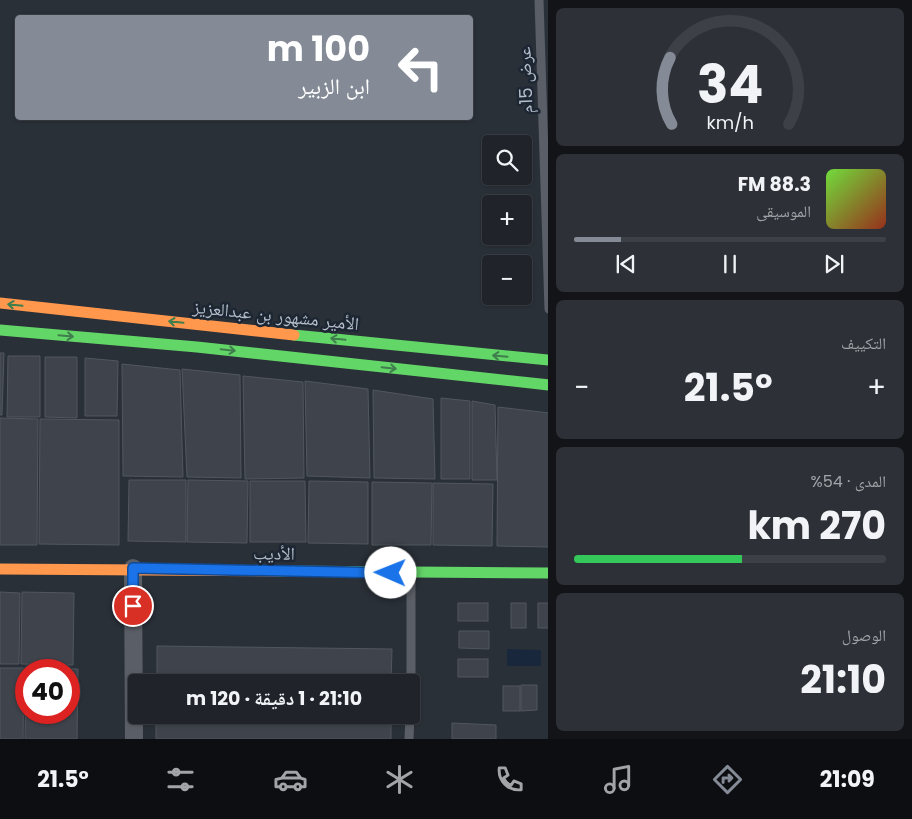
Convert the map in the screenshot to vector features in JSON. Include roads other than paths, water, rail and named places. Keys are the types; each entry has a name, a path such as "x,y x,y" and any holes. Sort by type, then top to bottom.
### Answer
{"street":[{"name":"الأمير مشهور بن عبدالعزيز","path":"0,303 452,352 548,360"},
{"path":"0,330 197,347 548,385"},
{"path":"133,568 134,739"},
{"name":"الأديب","path":"0,569 133,568 411,574 548,573"}],"lane":[{"name":"عرض 15م","path":"539,0 544,19 548,309"},
{"path":"410,674 411,574"},
{"path":"409,739 410,724"}],"water":[{"path":"507,649 541,650 541,666 507,666"}]}
